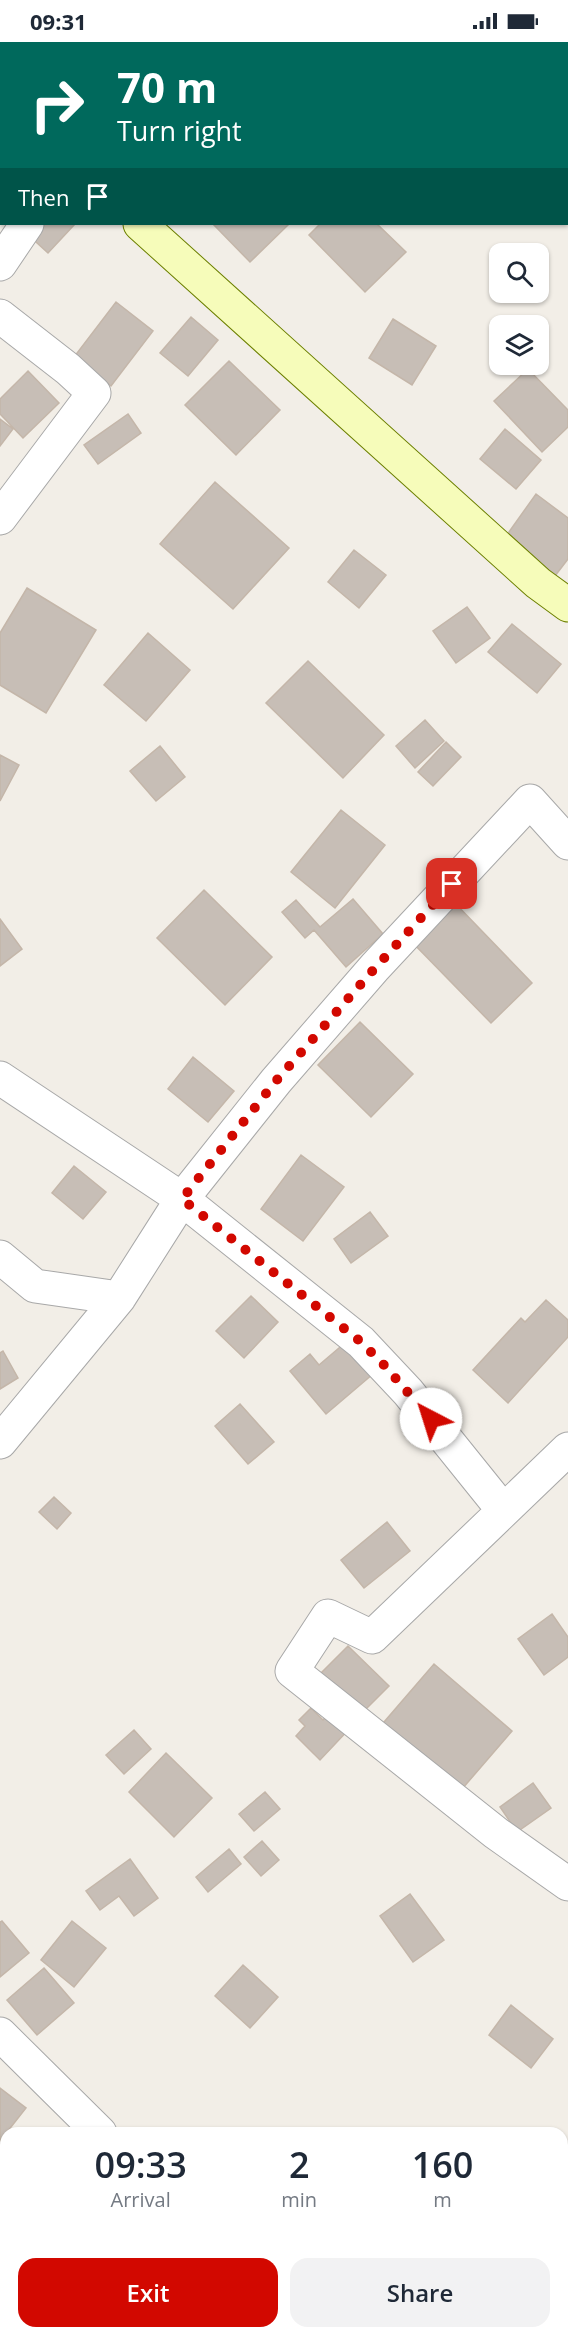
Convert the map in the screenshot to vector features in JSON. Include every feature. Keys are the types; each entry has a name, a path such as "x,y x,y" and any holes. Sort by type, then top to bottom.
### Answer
{"street":[{"path":"0,264 26,225"},
{"path":"141,225 538,583 568,605"},
{"path":"0,316 68,369 94,393 0,518"},
{"path":"0,1442 119,1298 182,1199 276,1081 367,976 530,801 568,843"},
{"path":"0,1078 182,1199 361,1342 408,1392 503,1510"},
{"path":"0,1257 35,1286 119,1298"},
{"path":"568,1449 372,1637 328,1616 292,1671 496,1833 568,1884"},
{"path":"0,2034 94,2127"}],"building":[{"path":"32,225 74,225 48,253 25,232"},
{"path":"214,225 288,225 250,262"},
{"path":"319,225 378,225 406,252 365,292 309,235"},
{"path":"116,302 153,331 111,386 74,357"},
{"path":"191,317 218,340 188,376 160,353"},
{"path":"393,319 436,346 412,385 369,358"},
{"path":"229,361 280,410 236,455 185,405"},
{"path":"28,371 59,403 23,438 0,414 0,399"},
{"path":"522,375 534,375 568,410 568,427 542,452 494,401"},
{"path":"128,414 141,433 98,464 84,445"},
{"path":"0,419 13,429 0,446"},
{"path":"505,429 541,460 516,489 480,459"},
{"path":"215,482 289,548 233,609 160,544"},
{"path":"536,494 568,518 568,559 555,576 504,539"},
{"path":"354,550 386,575 359,608 328,582"},
{"path":"27,588 96,630 46,713 0,685 0,633"},
{"path":"467,607 490,638 456,663 433,631"},
{"path":"512,624 561,664 537,693 488,652"},
{"path":"148,633 190,670 146,721 104,685"},
{"path":"308,661 384,735 343,778 266,703"},
{"path":"425,720 444,741 415,768 396,746"},
{"path":"446,742 461,757 433,786 418,772"},
{"path":"160,746 185,777 156,801 130,771"},
{"path":"0,755 19,765 0,801"},
{"path":"341,810 385,845 335,908 291,872"},
{"path":"204,890 272,957 225,1005 157,938"},
{"path":"353,899 383,934 346,967 314,930 305,938 282,912 296,900 320,927"},
{"path":"452,900 532,983 491,1023 410,940"},
{"path":"0,919 22,949 0,966"},
{"path":"360,1022 413,1074 371,1117 318,1065"},
{"path":"193,1057 234,1091 208,1122 168,1089"},
{"path":"301,1155 344,1187 303,1241 261,1209"},
{"path":"74,1166 106,1192 83,1219 52,1193"},
{"path":"370,1212 388,1236 351,1263 334,1239"},
{"path":"251,1296 278,1322 244,1358 216,1331"},
{"path":"546,1300 568,1320 568,1337 508,1403 473,1370 521,1318 525,1322"},
{"path":"346,1342 373,1374 326,1414 290,1371 310,1354 319,1365"},
{"path":"3,1351 18,1378 0,1389 0,1353"},
{"path":"240,1404 274,1442 248,1464 215,1426"},
{"path":"54,1497 71,1513 57,1529 39,1512"},
{"path":"387,1522 410,1551 364,1588 341,1560"},
{"path":"552,1614 568,1637 568,1657 544,1675 518,1639"},
{"path":"348,1646 389,1686 361,1714 320,1674"},
{"path":"434,1664 512,1731 456,1796 378,1729"},
{"path":"311,1708 323,1720 334,1708 352,1726 320,1760 296,1736 305,1726 299,1720"},
{"path":"134,1730 151,1749 124,1774 106,1755"},
{"path":"166,1753 212,1798 174,1837 129,1792"},
{"path":"533,1783 551,1808 517,1832 500,1807"},
{"path":"265,1792 280,1809 254,1831 239,1814"},
{"path":"262,1841 279,1860 261,1876 244,1857"},
{"path":"229,1849 241,1864 208,1892 196,1877"},
{"path":"130,1859 158,1898 134,1916 119,1896 100,1910 86,1891"},
{"path":"410,1894 444,1940 413,1962 380,1916"},
{"path":"2,1921 29,1953 0,1977 0,1922"},
{"path":"72,1921 106,1948 74,1987 41,1960"},
{"path":"243,1965 278,1997 250,2028 215,1996"},
{"path":"44,1968 74,2003 37,2035 7,2000"},
{"path":"511,2005 553,2039 531,2068 489,2035"},
{"path":"0,2088 26,2108 11,2127 0,2127"}],"route":[{"path":"431,1419 361,1342 182,1199 276,1081 452,884"}]}
